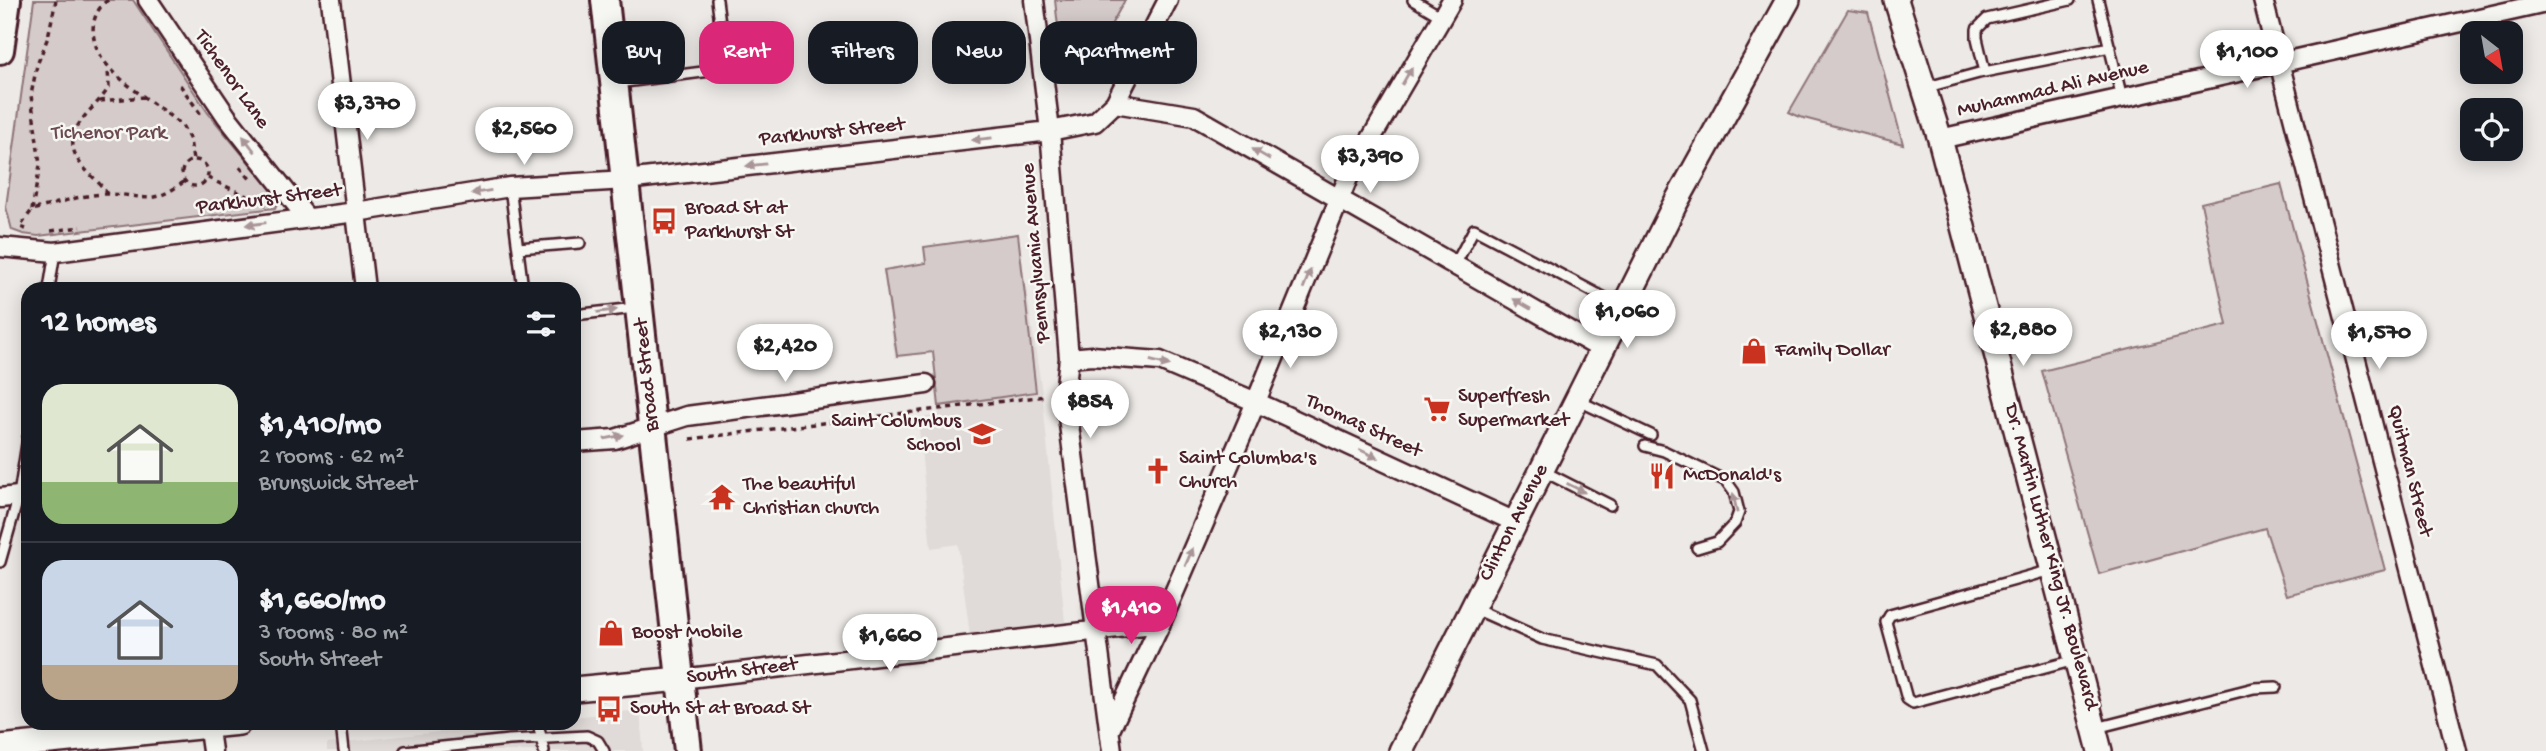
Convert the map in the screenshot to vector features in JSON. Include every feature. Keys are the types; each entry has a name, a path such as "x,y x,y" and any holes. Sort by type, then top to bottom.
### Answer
{"main road":[{"path":"0,50 7,0"},
{"name":"Broad Street","path":"606,0 608,21"},
{"name":"Clinton Avenue","path":"1401,751 1674,206 1788,0"},
{"name":"Dr. Martin Luther King Jr. Boulevard","path":"1896,0 1940,139 2100,751"},
{"name":"Broad Street","path":"615,84 688,751"},
{"name":"South Street","path":"581,688 680,679"},
{"path":"0,747 154,730"}],"street":[{"name":"Tichenor Lane","path":"148,0 228,117 306,217"},
{"path":"331,0 364,282"},
{"name":"Pennsylvania Avenue","path":"1034,0 1050,131 1069,358 1065,394 1112,751"},
{"path":"1168,0 1115,103 1194,116 1603,350"},
{"path":"1110,730 1161,623 1348,178 1452,0"},
{"name":"Quitman Street","path":"2263,0 2457,751"},
{"name":"Muhammad Ali Avenue","path":"1940,139 2546,4"},
{"name":"Parkhurst Street","path":"0,247 55,252 356,212 510,187 626,180 1050,131 1096,122 1115,103"},
{"name":"Thomas Street","path":"1069,358 1092,356 1160,361 1256,402 1515,522"},
{"path":"581,441 615,439 687,416 926,384"},
{"path":"0,498 21,495"},
{"name":"South Street","path":"680,679 1161,623"},
{"path":"209,730 212,751"}],"lane":[{"path":"685,74 726,69 717,0"},
{"path":"1413,0 1442,17"},
{"path":"1985,72 1977,29 1987,19 2070,0"},
{"path":"2098,0 2122,98"},
{"path":"1924,88 1985,72 2110,47"},
{"path":"510,187 522,282"},
{"path":"1455,265 1474,229 1623,308"},
{"path":"518,248 580,243"},
{"path":"51,282 55,252"},
{"path":"581,314 640,307"},
{"path":"1577,400 1651,435"},
{"path":"1645,446 1664,451 1726,481 1734,492 1739,512 1735,523 1717,542 1697,548"},
{"path":"1542,470 1610,505"},
{"path":"0,562 21,503"},
{"path":"2053,569 1890,615 1886,622 1907,699 1913,703 2077,660"},
{"path":"1473,608 1542,639 1657,665 1690,700 1704,751"},
{"path":"2094,728 2254,688 2276,687"},
{"path":"342,730 344,751"},
{"path":"539,730 544,751"},
{"path":"405,751 591,736 604,751"}],"path":[{"path":"30,230 20,227 32,210 40,165 31,94 56,0"},
{"path":"108,0 95,13 93,32 108,67 183,127 190,140 193,160"},
{"path":"107,194 77,158 74,143 76,128 83,115 109,88 108,67"},
{"path":"98,102 144,96"},
{"path":"193,160 201,160 209,171 204,184 190,186 182,175 187,162 193,160"},
{"path":"208,178 268,204 246,207"},
{"path":"32,210 78,198 107,194 142,199 169,193 185,181"},
{"path":"39,233 81,228"},
{"path":"690,439 1043,397"}],"shaded area":[{"name":"Saint Columbus School","path":"1018,234 1042,393 1065,623 970,635 958,544 931,548 918,419 939,415 932,353 895,358 883,269 925,262 924,246"},
{"path":"640,710 643,751 327,751 327,744 458,730 581,730 581,716"}],"green space":[{"name":"Tichenor Park","path":"34,0 133,0 208,113 279,199 275,208 38,236 12,230 6,207"},
{"path":"1055,0 1125,0 1113,21 1057,21"},
{"path":"1848,10 1868,13 1903,144 1789,112"},
{"path":"2281,184 2385,570 2287,595 2265,528 2099,574 2042,371 2227,325 2201,203"},
{"path":"1018,234 1036,392 939,406 933,352 897,356 884,270 926,263 924,247"}],"place":[{"name":"Broad St at Parkhurst St","path":"664,221"},
{"name":"Family Dollar","path":"1754,351"},
{"name":"Superfresh Supermarket","path":"1437,409"},
{"name":"Saint Columbus School","path":"982,434"},
{"name":"Saint Columba's Church","path":"1158,471"},
{"name":"McDonald's","path":"1662,476"},
{"name":"The beautiful Christian church","path":"722,497"},
{"name":"Boost Mobile","path":"611,633"},
{"name":"South St at Broad St","path":"609,709"}]}
